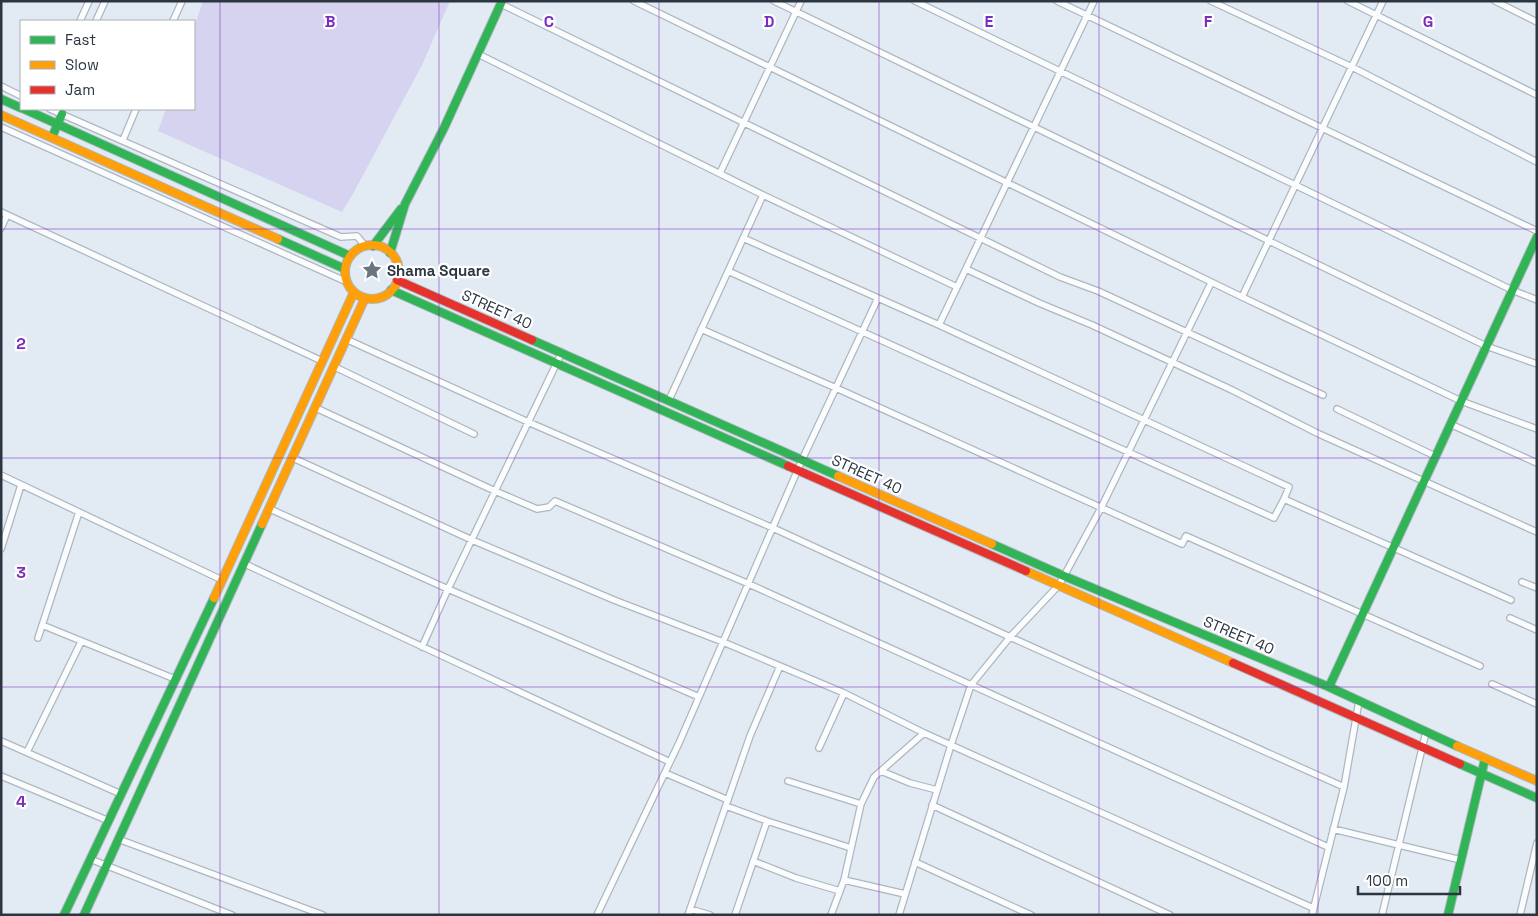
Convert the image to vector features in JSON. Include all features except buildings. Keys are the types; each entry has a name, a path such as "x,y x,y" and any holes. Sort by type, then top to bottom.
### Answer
{"main road":[{"path":"373,246 405,204 444,128 502,3"},
{"path":"1,99 20,107"},
{"path":"26,110 350,256"},
{"path":"52,138 58,124 56,111"},
{"path":"1,115 345,269"},
{"path":"390,253 405,204"},
{"path":"1329,687 1537,237"},
{"path":"365,246 382,248 390,253 398,266 397,280 391,290 385,296 376,299 365,298 354,292 347,282 345,269 350,256 365,246"},
{"name":"STREET 40","path":"397,280 1064,576 1329,687 1537,781"},
{"path":"391,290 1537,798"},
{"path":"64,915 222,580 354,292"},
{"path":"84,915 348,340 365,298"},
{"path":"1448,915 1485,759"}],"street":[{"path":"80,20 89,1"},
{"path":"96,20 105,1"},
{"path":"173,20 182,1"},
{"path":"634,1 1211,283 1461,400 1537,429"},
{"path":"774,1 1486,346 1537,364"},
{"path":"720,173 801,1"},
{"path":"915,1 1294,186 1512,290 1537,300"},
{"path":"1057,1 1537,231"},
{"path":"939,325 1094,1"},
{"path":"1211,1 1352,67 1537,162"},
{"path":"1348,1 1537,95"},
{"path":"1242,297 1383,1"},
{"path":"1495,1 1537,22"},
{"path":"502,3 1060,277 1098,292 1323,395"},
{"path":"478,54 957,287"},
{"path":"1,86 20,96"},
{"path":"123,140 136,110"},
{"path":"56,111 341,237 357,236 365,246"},
{"path":"1,127 347,282"},
{"path":"668,400 763,194"},
{"path":"1,228 4,214 322,361"},
{"path":"728,272 1274,518 1284,499 1289,487 939,325 743,238"},
{"path":"966,269 1172,362 1424,482 1537,532"},
{"path":"899,915 971,684 1010,637 1058,586 1064,576 1101,508 1211,283"},
{"path":"597,915 665,773 802,460 878,298"},
{"path":"701,329 1182,544 1186,536 1480,666"},
{"path":"348,340 528,422 773,528 1344,787"},
{"path":"422,647 562,352"},
{"path":"335,367 474,434"},
{"path":"316,408 538,509 549,507 555,501 749,584 1328,847"},
{"path":"1337,409 1435,456"},
{"path":"1450,424 1537,463"},
{"path":"293,458 472,540 844,693 924,733 1313,908"},
{"path":"1,475 222,580"},
{"path":"1,549 21,484"},
{"path":"1284,499 1511,600"},
{"path":"270,509 448,589 699,697"},
{"path":"38,638 79,512"},
{"path":"244,564 670,762"},
{"path":"1522,582 1537,588"},
{"path":"1510,618 1537,630"},
{"path":"42,625 175,679"},
{"path":"27,752 82,642"},
{"path":"710,915 689,912 750,736 780,666"},
{"path":"1492,684 1537,704"},
{"path":"819,748 844,693"},
{"path":"1312,915 1332,828 1344,787 1359,701"},
{"path":"1382,915 1426,732"},
{"path":"831,915 844,880 860,804 874,777 924,733"},
{"path":"1,741 121,794"},
{"path":"880,771 910,784 937,790"},
{"path":"665,773 767,821 851,848"},
{"path":"1,776 109,821"},
{"path":"788,781 860,804"},
{"path":"932,805 1170,915"},
{"path":"735,915 767,821"},
{"path":"1332,828 1461,860"},
{"path":"118,839 323,915"},
{"path":"1520,915 1537,843"},
{"path":"90,859 232,915"},
{"path":"754,861 796,878 840,891"},
{"path":"915,862 1031,915"},
{"path":"844,880 906,894"}],"shaded area":[{"path":"203,1 450,1 422,65 342,212 158,131 166,110 195,110 195,24"}],"traffic: fast":[{"path":"390,253 405,204 444,128 502,1"},
{"path":"1,99 20,108"},
{"path":"26,110 350,256"},
{"path":"52,137 62,114"},
{"path":"373,246 401,209"},
{"path":"1329,687 1537,237"},
{"path":"278,239 345,269"},
{"path":"391,290 788,466"},
{"path":"532,340 838,476"},
{"path":"84,915 262,524"},
{"path":"992,544 1329,687 1457,746"},
{"path":"64,915 214,598"},
{"path":"1448,915 1485,759"},
{"path":"1460,764 1537,798"}],"traffic: slow":[{"path":"1,115 278,239"},
{"path":"372,245 391,253 399,272 391,291 372,299 353,291 345,272 353,253 372,245"},
{"path":"214,598 354,292"},
{"path":"262,524 365,298"},
{"path":"838,476 992,544"},
{"path":"1026,571 1233,663"},
{"path":"1457,746 1537,781"}],"traffic: jam":[{"path":"397,280 532,340"},
{"path":"788,466 1026,571"},
{"path":"1233,663 1460,764"}],"place":[{"name":"Shama Square","path":"372,270"}]}
